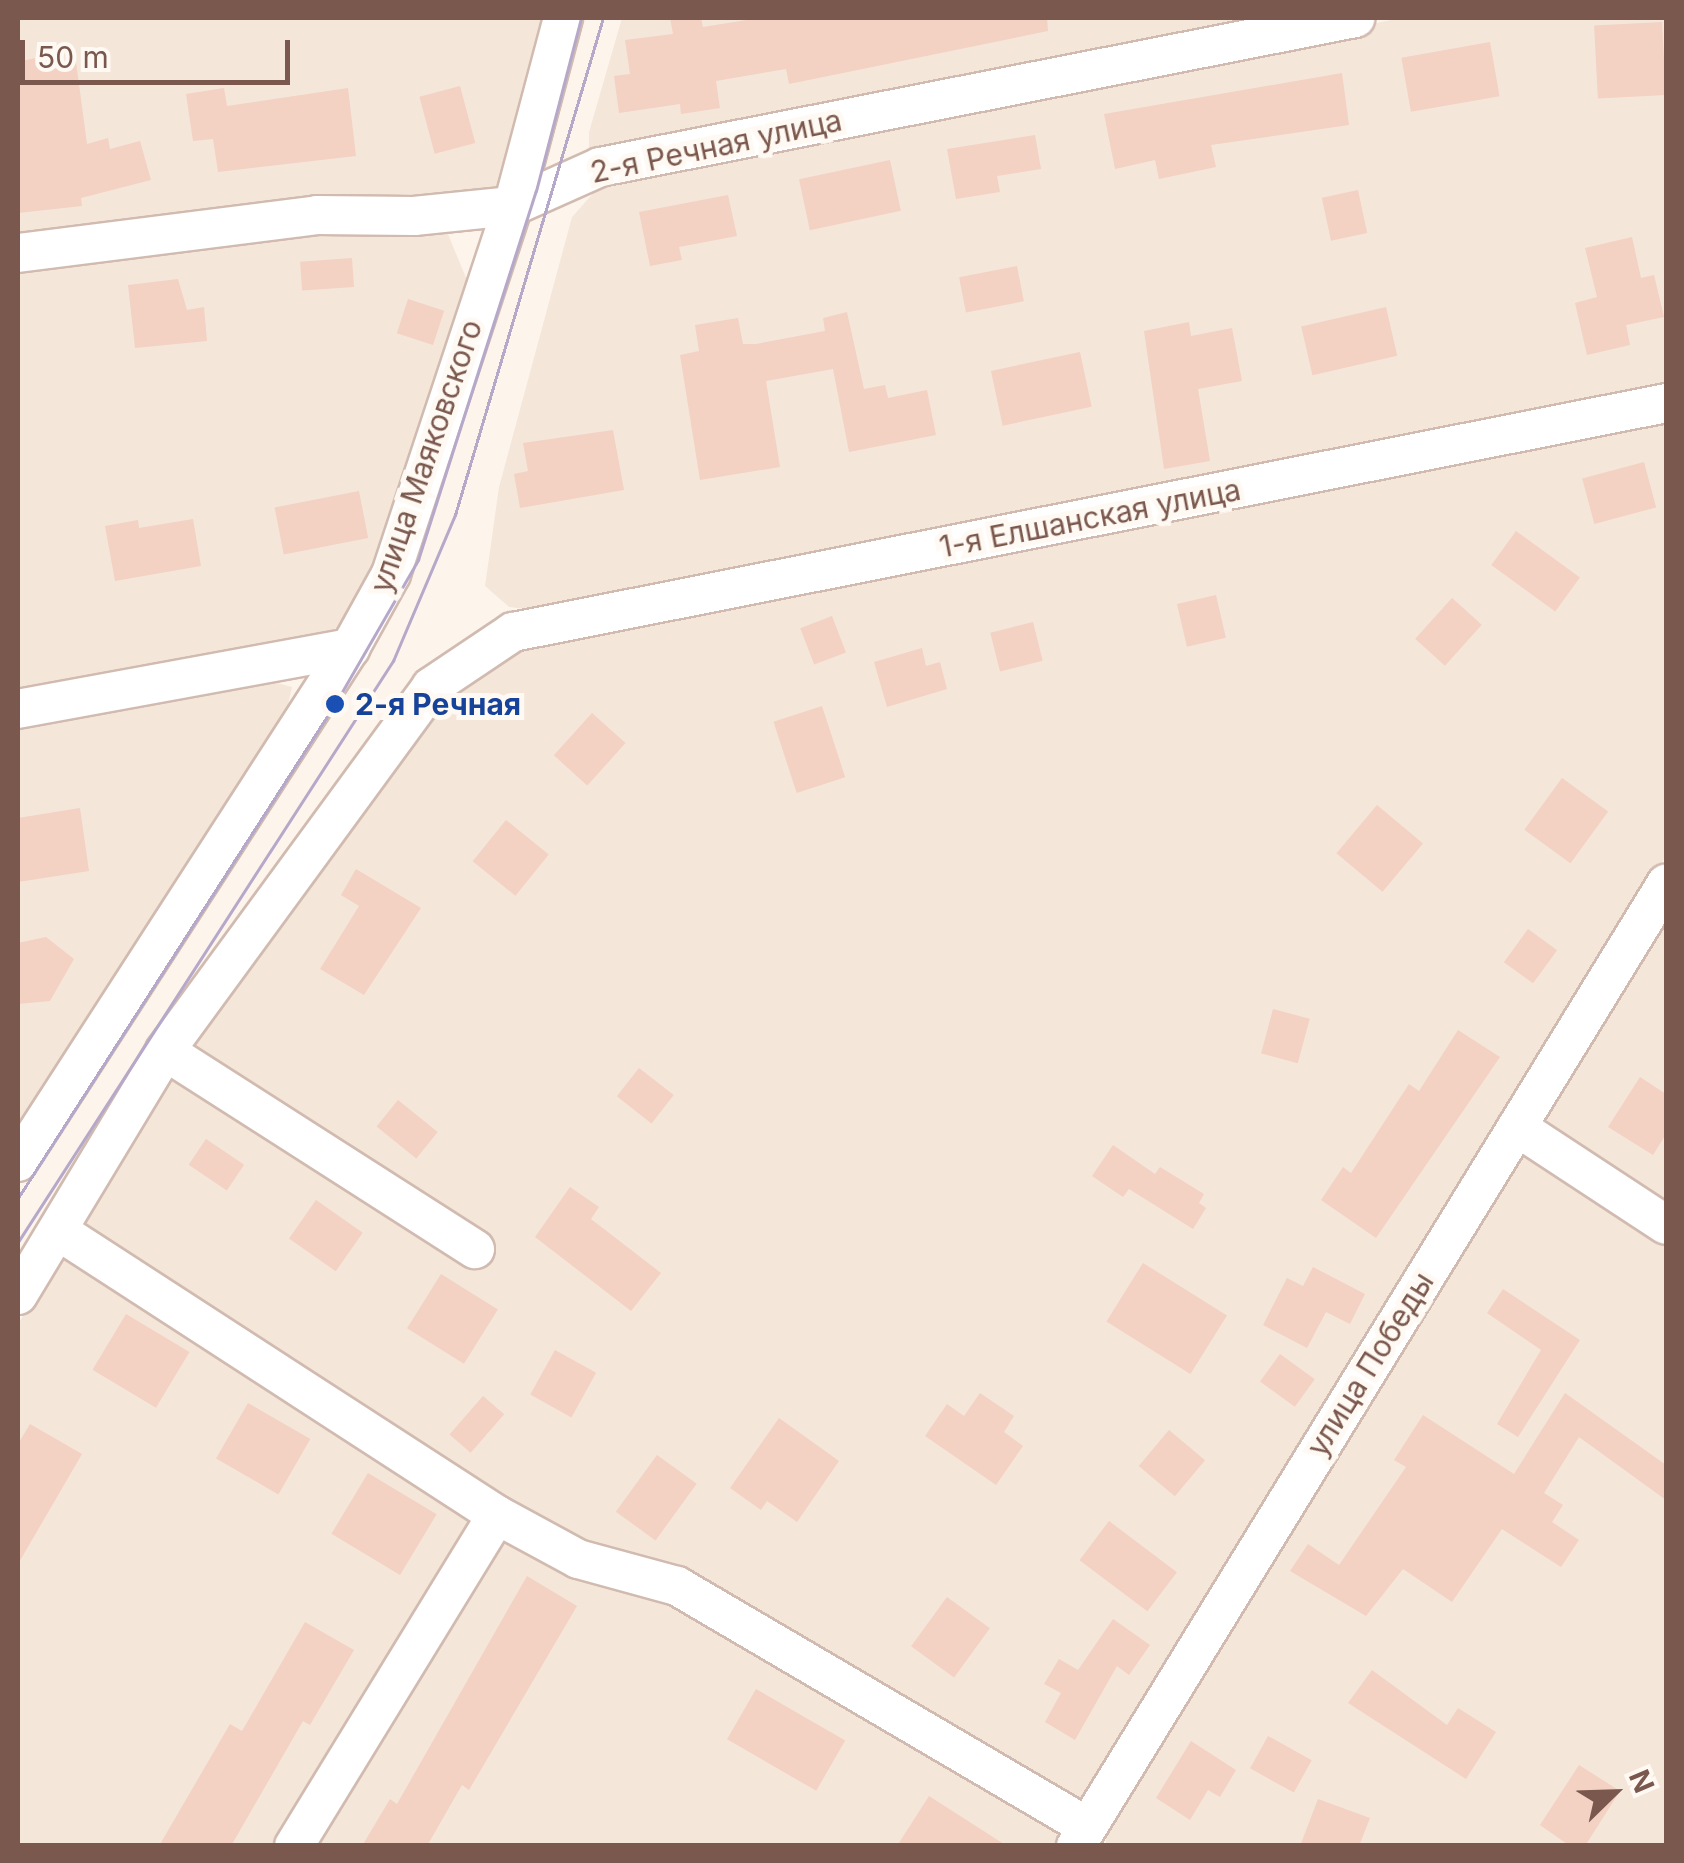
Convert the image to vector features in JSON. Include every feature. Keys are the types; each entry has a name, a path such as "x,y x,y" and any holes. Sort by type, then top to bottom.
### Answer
{"street":[{"name":"улица Маяковского","path":"18,1162 350,648 391,574 513,206 563,18"},
{"name":"2-я Речная улица","path":"18,252 316,215 414,216 513,206 600,166 1355,18"},
{"name":"1-я Елшанская улица","path":"166,1050 432,687 512,632 1666,403"},
{"path":"18,709 350,648"},
{"name":"улица Победы","path":"1080,1841 1666,884"},
{"path":"18,1296 166,1050 475,1248"},
{"path":"1517,1127 1666,1225"},
{"path":"60,1232 497,1515 578,1558 677,1586 1080,1841"},
{"path":"294,1846 497,1515"}],"shaded area":[{"path":"18,18 546,18 502,180 490,192 18,244"},
{"path":"622,18 1306,18 599,153 589,147 589,132"},
{"path":"1401,18 1666,18 1666,388 551,612 509,607 485,586 499,487 572,217 604,181"},
{"path":"319,227 417,227 448,234 467,280 362,600 347,623 321,635 18,689 18,263"},
{"path":"1666,415 1666,856 1082,1805 507,1501 87,1235 80,1221 430,669"},
{"path":"277,683 292,687 286,714 18,1133 18,724"},
{"path":"1666,912 1666,1845 1106,1846 1105,1825"},
{"path":"76,1258 476,1524 280,1845 18,1845 18,1324 58,1259"},
{"path":"514,1538 671,1604 1068,1828 1066,1846 314,1846 496,1539"}],"building":[{"path":"670,18 701,18 703,27 759,18 1047,18 1048,31 789,84 786,69 716,81 720,108 681,114 680,104 619,113 614,76 630,74 625,40 673,34"},
{"path":"1662,22 1666,95 1598,98 1594,26"},
{"path":"1490,42 1500,96 1411,112 1401,58"},
{"path":"44,56 48,71 76,62 87,144 108,138 110,149 140,141 151,180 81,198 82,206 18,213 18,62"},
{"path":"1342,73 1349,125 1211,145 1216,167 1159,179 1155,160 1115,169 1104,114"},
{"path":"460,86 475,143 435,154 419,97"},
{"path":"224,88 227,106 348,88 356,156 218,172 213,139 193,141 186,94"},
{"path":"1035,135 1041,169 997,176 1000,192 956,199 947,149"},
{"path":"890,160 901,211 810,230 799,179"},
{"path":"1358,190 1367,233 1331,241 1322,198"},
{"path":"728,195 737,236 679,247 682,260 650,266 639,212"},
{"path":"1632,237 1641,278 1654,275 1664,317 1626,325 1630,345 1587,355 1575,303 1597,297 1585,248"},
{"path":"352,258 354,287 302,291 300,262"},
{"path":"1017,266 1024,301 966,313 959,277"},
{"path":"178,279 187,310 204,307 207,341 135,348 128,285"},
{"path":"408,299 444,311 433,345 397,333"},
{"path":"1386,307 1397,356 1312,375 1301,327"},
{"path":"847,312 864,389 885,385 888,398 927,390 936,435 849,452 833,369 766,381 780,467 700,480 680,355 699,351 695,325 738,318 743,344 756,344 825,331 823,318"},
{"path":"1189,322 1191,336 1232,328 1242,381 1198,389 1210,461 1164,469 1144,331"},
{"path":"1080,352 1092,407 1003,426 991,371"},
{"path":"613,430 624,490 520,508 514,474 528,471 523,443"},
{"path":"1644,462 1656,507 1594,524 1582,479"},
{"path":"359,491 368,538 284,555 275,507"},
{"path":"193,519 201,566 115,581 105,526 138,520 139,528"},
{"path":"1516,531 1580,577 1555,611 1491,565"},
{"path":"1216,595 1226,638 1187,647 1177,604"},
{"path":"1452,598 1482,625 1445,666 1415,639"},
{"path":"832,616 846,652 814,665 800,628"},
{"path":"1033,622 1043,661 1000,671 990,633"},
{"path":"922,648 926,666 940,662 947,689 887,707 874,662"},
{"path":"822,706 845,777 797,793 773,722"},
{"path":"592,713 625,743 587,785 554,755"},
{"path":"1562,778 1608,812 1570,863 1524,830"},
{"path":"1377,805 1423,844 1382,892 1337,853"},
{"path":"80,808 89,871 18,882 18,818"},
{"path":"506,820 549,855 515,896 473,861"},
{"path":"356,869 421,908 364,995 320,969 359,906 341,895"},
{"path":"1528,929 1557,950 1533,983 1504,962"},
{"path":"46,937 74,959 50,1001 18,1004 18,943"},
{"path":"1273,1009 1310,1019 1298,1063 1261,1053"},
{"path":"1458,1030 1500,1057 1376,1238 1321,1200 1343,1167 1351,1173 1409,1084 1419,1091"},
{"path":"639,1068 674,1095 652,1123 617,1096"},
{"path":"1640,1077 1666,1094 1666,1134 1653,1155 1608,1127"},
{"path":"398,1100 438,1132 416,1159 377,1126"},
{"path":"206,1139 244,1165 227,1190 189,1165"},
{"path":"1113,1145 1155,1174 1160,1167 1204,1194 1199,1203 1206,1208 1193,1229 1129,1189 1123,1197 1092,1176"},
{"path":"570,1187 599,1207 591,1219 661,1273 631,1311 535,1237"},
{"path":"316,1200 363,1233 336,1271 289,1239"},
{"path":"1143,1263 1227,1315 1190,1374 1106,1322"},
{"path":"1313,1267 1365,1294 1350,1324 1326,1312 1307,1348 1263,1325 1287,1278 1303,1286"},
{"path":"441,1274 498,1310 464,1364 407,1328"},
{"path":"1503,1289 1580,1340 1518,1437 1497,1424 1541,1350 1487,1313"},
{"path":"126,1314 189,1352 156,1408 93,1370"},
{"path":"555,1350 596,1373 571,1417 530,1395"},
{"path":"1280,1354 1315,1379 1295,1407 1260,1382"},
{"path":"980,1393 1014,1416 1004,1432 1023,1446 996,1485 925,1436 947,1404 964,1416"},
{"path":"1565,1393 1666,1465 1666,1500 1579,1437 1544,1493 1563,1505 1552,1522 1579,1540 1561,1567 1502,1529 1452,1602 1403,1569 1366,1616 1290,1571 1308,1544 1339,1565 1406,1467 1394,1460 1423,1415 1514,1474"},
{"path":"483,1396 504,1414 471,1453 450,1434"},
{"path":"248,1403 310,1439 278,1494 216,1458"},
{"path":"779,1418 839,1461 797,1522 767,1501 761,1510 730,1488"},
{"path":"30,1424 82,1454 18,1564 18,1444"},
{"path":"1169,1430 1205,1460 1175,1496 1139,1466"},
{"path":"657,1455 697,1484 655,1540 616,1512"},
{"path":"368,1473 437,1514 400,1575 331,1534"},
{"path":"1109,1521 1177,1572 1147,1611 1080,1560"},
{"path":"527,1576 577,1606 469,1790 462,1785 427,1846 362,1846 390,1799 397,1804"},
{"path":"947,1597 990,1628 954,1678 911,1646"},
{"path":"1113,1619 1150,1645 1129,1675 1117,1666 1075,1740 1045,1722 1061,1693 1044,1684 1059,1659 1078,1670"},
{"path":"305,1622 354,1650 310,1725 303,1721 231,1846 159,1846 230,1724 242,1731"},
{"path":"1372,1670 1447,1725 1458,1708 1496,1732 1466,1779 1348,1703"},
{"path":"756,1689 845,1740 816,1791 727,1739"},
{"path":"1268,1736 1312,1760 1294,1793 1250,1768"},
{"path":"1191,1741 1236,1770 1220,1797 1208,1790 1190,1820 1156,1798"},
{"path":"1579,1765 1620,1791 1585,1846 1570,1846 1540,1825"},
{"path":"929,1796 1007,1846 897,1846"},
{"path":"1318,1799 1370,1818 1359,1846 1300,1846"}],"tram line":[{"path":"18,1198 335,704 418,560 536,191 581,18"},
{"path":"18,1242 393,661 455,515 603,18"}],"place":[{"name":"2-я Речная","path":"335,704"}]}
